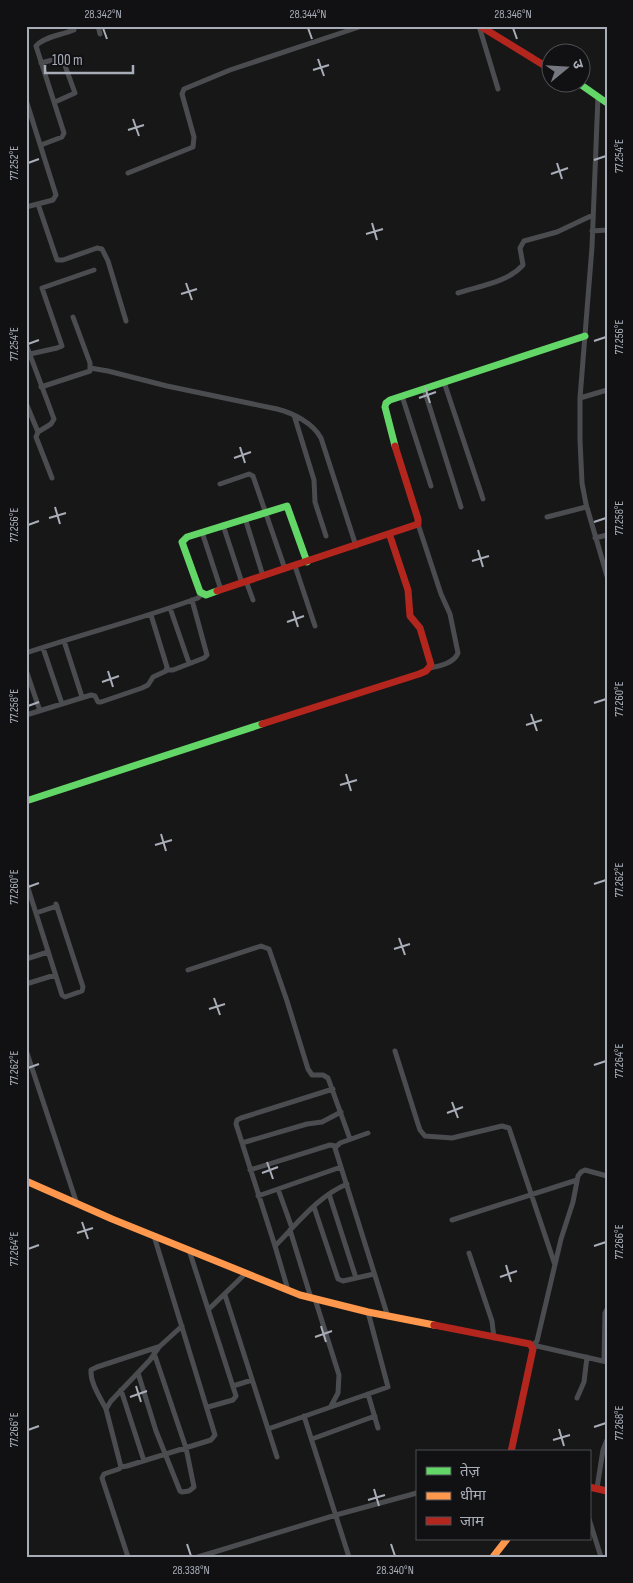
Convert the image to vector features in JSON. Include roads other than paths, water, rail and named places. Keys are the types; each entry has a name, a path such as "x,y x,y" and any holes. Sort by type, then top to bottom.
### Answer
{"street":[{"path":"41,145 59,139 64,135 55,102 36,49 37,44 74,30 74,26"},
{"path":"98,26 100,34"},
{"path":"128,173 193,148 195,141 182,94 184,89 230,70 362,26"},
{"path":"479,26 540,62"},
{"path":"479,26 498,89"},
{"path":"41,63 60,58 64,62 75,93 55,102"},
{"path":"590,91 607,103"},
{"path":"598,96 593,215 580,398 582,483 594,538 607,576"},
{"path":"26,100 56,195 53,200 26,206"},
{"path":"38,204 57,260 97,248 102,249 108,261 126,321"},
{"path":"458,293 514,274 523,265 520,248 524,241 557,232 593,215"},
{"path":"592,231 606,232"},
{"path":"30,354 62,346 42,288 94,270"},
{"path":"73,317 90,368"},
{"path":"26,801 146,763 276,718 404,678 416,676 430,668 456,658 458,653 450,614 441,594 418,524 385,407 387,401 585,336"},
{"path":"26,344 54,419 51,424 38,432"},
{"path":"41,387 85,373 90,368"},
{"path":"90,368 277,408 294,415 314,429 321,438 356,546"},
{"path":"444,382 484,499"},
{"path":"424,389 461,507"},
{"path":"580,398 607,390"},
{"path":"402,396 431,486"},
{"path":"26,402 38,432 38,440 52,478"},
{"path":"294,415 296,427 314,480 315,502 326,536"},
{"path":"220,484 251,474 254,477 285,569"},
{"path":"202,594 182,542 188,537 202,532 283,506 289,507 307,562"},
{"path":"547,517 586,507"},
{"path":"245,518 263,576"},
{"path":"26,654 120,623 134,621 192,600 202,594 206,595 390,536 418,524"},
{"path":"223,526 252,600"},
{"path":"202,532 221,590"},
{"path":"594,538 607,534"},
{"path":"390,536 408,590 410,613 421,632 431,663 430,668"},
{"path":"295,566 315,626"},
{"path":"26,715 82,697 94,695 98,702 101,702 142,688 148,685 153,677 166,670 173,670 204,658 207,654 192,600"},
{"path":"170,608 190,663"},
{"path":"151,615 166,670"},
{"path":"64,641 82,697"},
{"path":"44,648 62,704"},
{"path":"26,670 40,711"},
{"path":"27,885 55,975 63,996 66,997 83,989 57,905 36,913"},
{"path":"188,970 261,946 269,949 308,1069 312,1074 326,1076 333,1089 350,1139"},
{"path":"26,959 48,952"},
{"path":"26,984 55,975"},
{"path":"26,1050 77,1204"},
{"path":"395,1051 408,1097 419,1128 424,1135 428,1137 455,1138 504,1126 507,1127 555,1265"},
{"path":"288,1290 236,1124 239,1119 333,1089"},
{"path":"242,1143 300,1126 322,1122 341,1112"},
{"path":"250,1170 330,1145 336,1146 368,1133"},
{"path":"336,1146 336,1153 388,1317"},
{"path":"258,1196 341,1168"},
{"path":"512,1450 533,1346 537,1340 561,1238 573,1202 579,1173 582,1170 607,1176"},
{"path":"452,1220 577,1180"},
{"path":"26,1181 245,1274 313,1299 388,1317 605,1361 605,1313 607,1309"},
{"path":"275,1246 329,1194 347,1184"},
{"path":"278,1189 339,1375 338,1392 331,1406"},
{"path":"329,1194 356,1278"},
{"path":"314,1207 337,1278 341,1281 374,1274"},
{"path":"128,1557 102,1476 105,1473 119,1469 121,1466 125,1467 211,1440 215,1432 154,1236"},
{"path":"189,1249 236,1396 235,1399 208,1407"},
{"path":"469,1253 492,1321 494,1338"},
{"path":"209,1309 245,1274"},
{"path":"225,1295 277,1457"},
{"path":"268,1429 386,1388 388,1385 368,1312"},
{"path":"106,1409 158,1347 182,1326"},
{"path":"121,1466 106,1409 93,1384 90,1375 91,1370 158,1347"},
{"path":"138,1373 156,1431 180,1491 190,1491 194,1487 186,1448 154,1353"},
{"path":"577,1398 584,1382 587,1357"},
{"path":"233,1386 252,1380"},
{"path":"121,1390 144,1461"},
{"path":"368,1394 378,1428"},
{"path":"304,1416 349,1557"},
{"path":"312,1439 374,1416"},
{"path":"607,1440 602,1450 593,1488 607,1491"},
{"path":"198,1557 336,1515 416,1493"},
{"path":"590,1522 601,1557"},
{"path":"493,1557 506,1540"}]}
